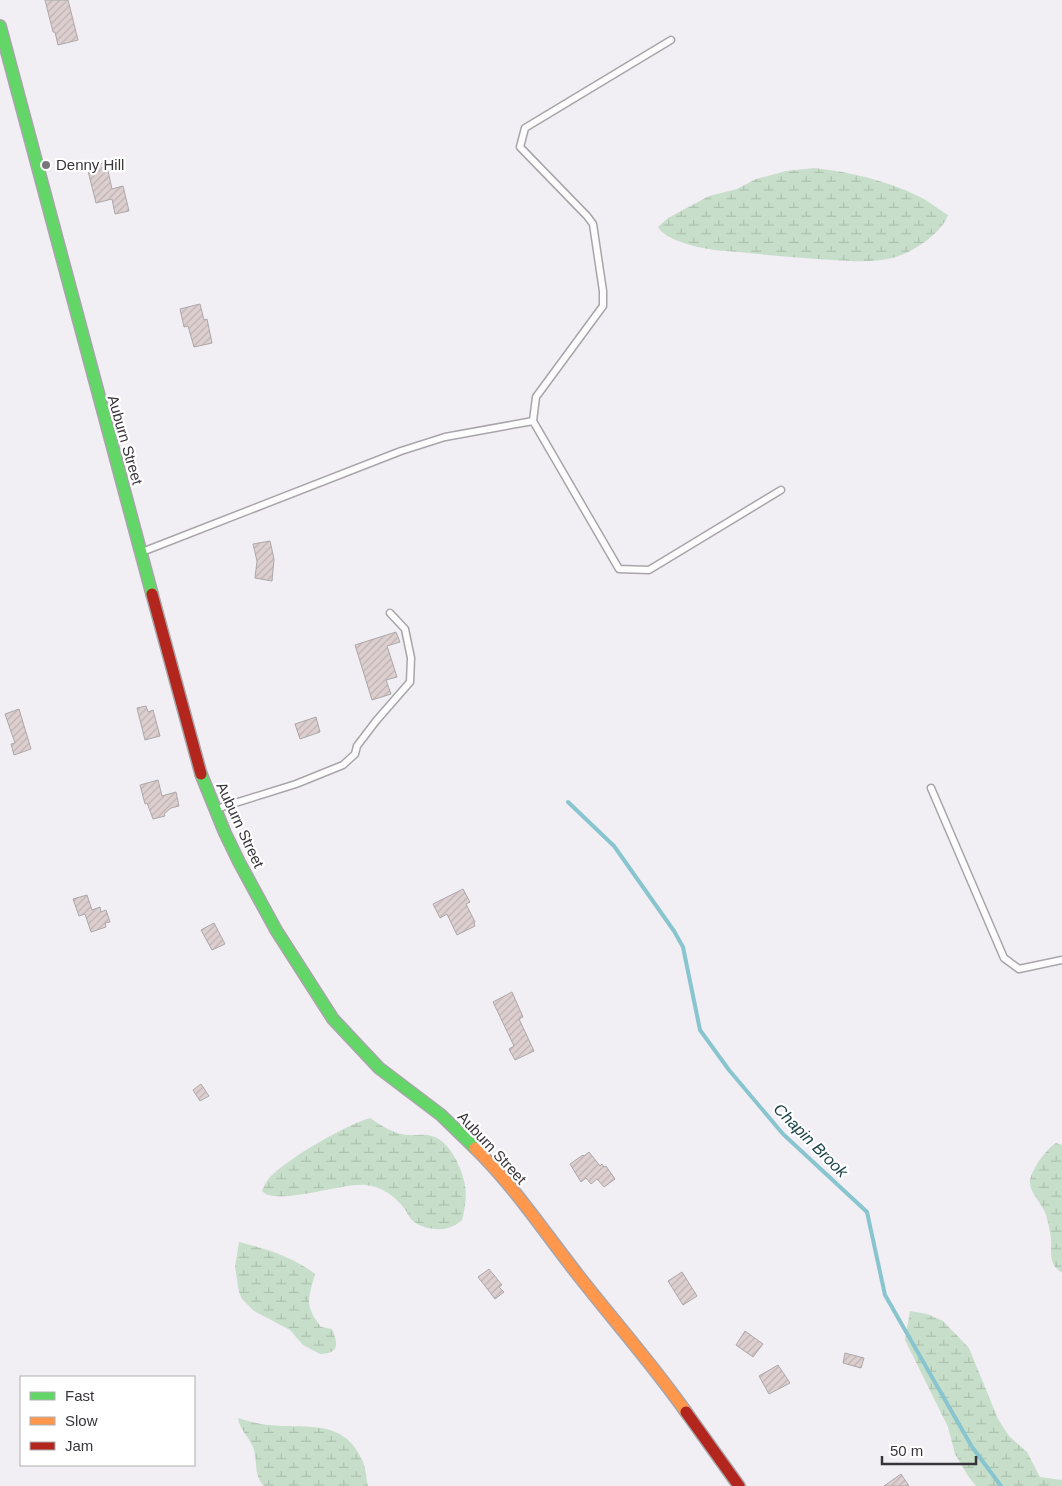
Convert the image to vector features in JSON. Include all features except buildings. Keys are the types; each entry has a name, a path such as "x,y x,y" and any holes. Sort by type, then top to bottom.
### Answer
{"street":[{"name":"Auburn Street","path":"0,26 38,164 104,420 203,781 239,862 276,930 333,1019 379,1068 441,1115 480,1153 515,1194 579,1277 655,1370 739,1486"}],"lane":[{"path":"671,40 525,128 520,146 593,224 603,291 603,306 536,396 533,421 619,568 649,570 781,490"},
{"path":"141,553 401,451 445,438 533,421"},
{"path":"214,809 304,781 343,765 354,754 357,746 410,682 411,658 405,629 390,613"},
{"path":"931,788 1004,958 1019,969 1062,960"}],"green space":[{"path":"814,168 854,174 893,185 922,198 948,215 945,222 925,242 900,256 870,261 847,261 710,249 676,240 665,234 658,227 668,218 709,196 737,189 756,179 786,171"},
{"path":"370,1118 397,1133 431,1136 441,1140 446,1145 458,1165 465,1185 466,1194 462,1220 454,1226 443,1229 432,1229 422,1226 412,1220 404,1208 392,1196 383,1190 366,1185 281,1196 269,1195 262,1191 270,1177 303,1152 332,1135"},
{"path":"1056,1143 1062,1145 1062,1273 1052,1262 1051,1238 1046,1215 1032,1192 1030,1184 1032,1173 1039,1161"},
{"path":"239,1242 269,1250 288,1258 315,1274 309,1296 310,1307 321,1327 332,1329 336,1343 334,1350 320,1354 303,1345 290,1330 254,1311 242,1299 235,1267"},
{"path":"910,1311 927,1314 943,1321 969,1348 998,1419 1009,1436 1027,1452 1040,1477 1062,1480 1062,1486 976,1486 955,1454 948,1427 905,1340"},
{"path":"238,1418 264,1425 322,1428 345,1437 354,1447 363,1463 368,1486 264,1486 258,1477 253,1447 240,1426"}],"waterway":[{"name":"Chapin Brook","path":"568,802 614,846 674,931 683,947 700,1030 729,1070 783,1134 867,1212 885,1295 972,1447 1001,1486"}],"traffic: fast":[{"path":"0,26 152,594"},
{"path":"201,774 239,862 276,930 333,1019 379,1068 441,1115 475,1148"}],"traffic: slow":[{"path":"475,1148 516,1194 686,1412"}],"traffic: jam":[{"path":"152,594 201,774"},
{"path":"686,1412 739,1486"}],"place":[{"name":"Denny Hill","path":"46,165"}]}
